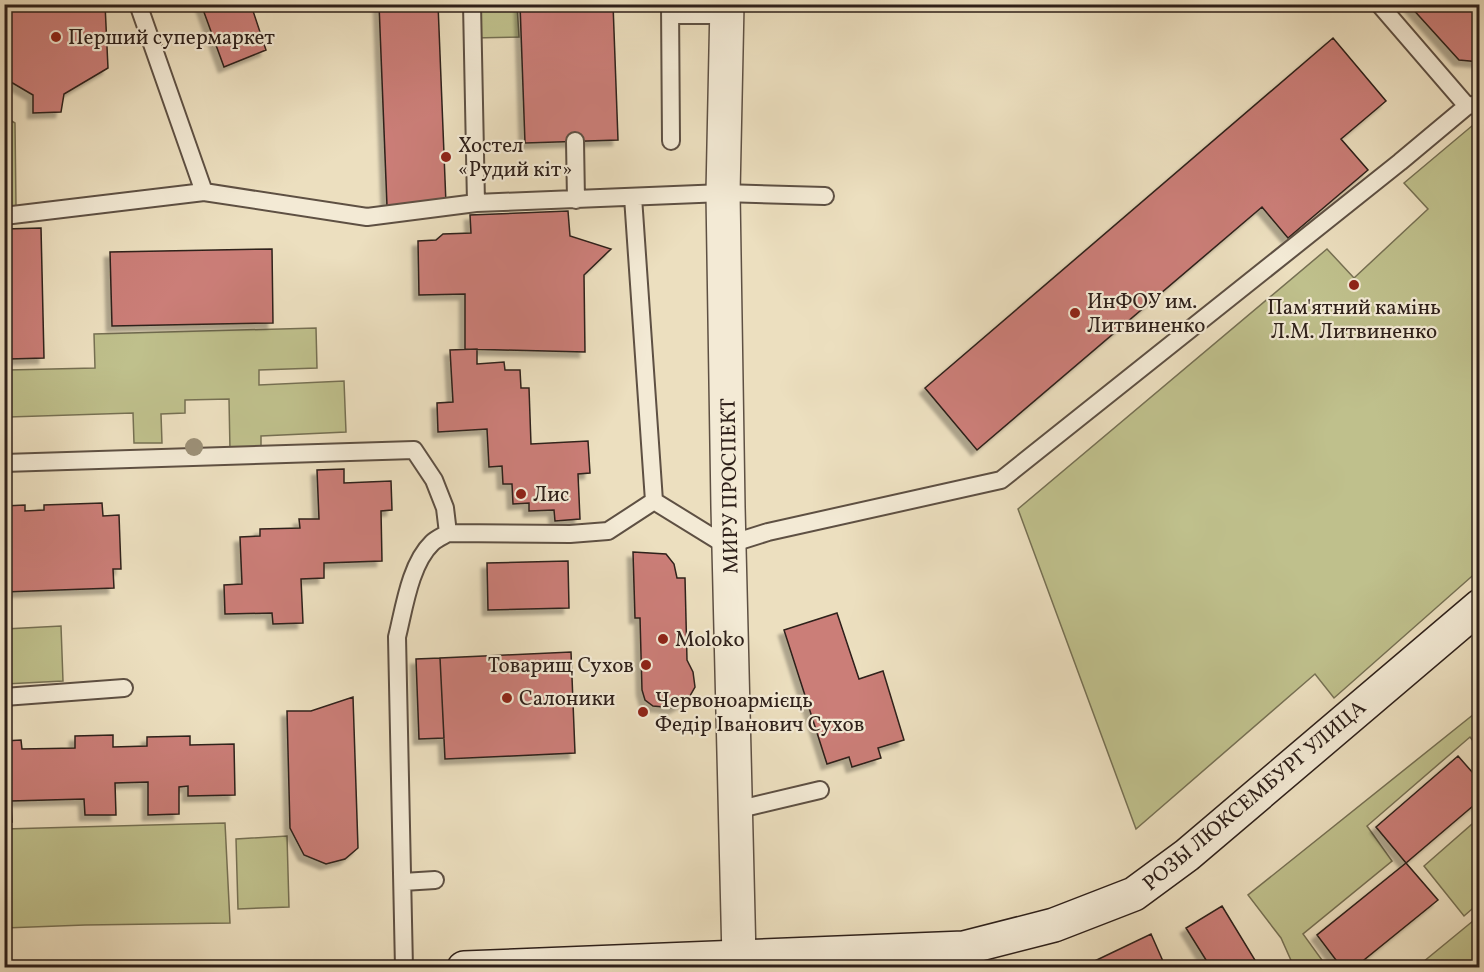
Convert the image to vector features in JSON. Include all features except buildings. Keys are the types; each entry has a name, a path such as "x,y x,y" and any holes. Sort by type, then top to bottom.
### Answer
{"street":[{"name":"МИРУ ПРОСПЕКТ","path":"727,10 723,193 740,963"},
{"name":"РОЗЫ ЛЮКСЕМБУРГ УЛИЦА","path":"464,968 740,963 964,948 1054,925 1134,894 1187,855 1479,606"}],"lane":[{"path":"138,4 204,192"},
{"path":"472,4 476,203"},
{"path":"654,501 722,543 730,544 780,529 1001,480 1473,105 1379,4"},
{"path":"671,141 670,10 727,10"},
{"path":"574,141 576,200"},
{"path":"4,216 204,192 367,218 476,203 723,193 825,196"},
{"path":"633,197 654,501"},
{"path":"4,463 414,450 434,480 446,508 448,533"},
{"path":"404,968 397,637 407,592 422,556 432,543 448,533 570,534 608,531 654,501"},
{"path":"4,697 124,687"},
{"path":"736,810 820,790"},
{"path":"403,882 435,880"}],"green space":[{"path":"472,5 517,5 519,37 473,38"},
{"path":"5,117 15,123 16,207 5,208"},
{"path":"1479,120 1479,570 1334,698 1315,674 1136,829 1018,509 1327,249 1354,278 1428,209 1404,183"},
{"path":"316,328 317,368 259,370 259,385 344,381 346,432 261,436 261,449 230,450 229,399 185,400 185,413 161,414 162,443 134,443 133,413 9,417 8,370 95,368 94,334"},
{"path":"61,626 63,681 5,684 5,629"},
{"path":"1479,710 1479,749 1470,737 1367,826 1392,861 1303,934 1327,967 1294,967 1281,938 1248,895"},
{"path":"1479,818 1479,903 1464,916 1424,866"},
{"path":"225,823 230,923 5,928 5,829"},
{"path":"287,836 289,907 238,909 236,839"},
{"path":"1479,916 1479,967 1417,967"}],"place":[{"name":"Перший супермаркет","path":"56,37"},
{"name":"Хостел «Рудий кіт»","path":"446,157"},
{"name":"Пам'ятний камінь Л.М. Литвиненко","path":"1354,285"},
{"name":"ИнФОУ им. Литвиненко","path":"1075,313"},
{"name":"Лис","path":"521,494"},
{"name":"Moloko","path":"663,639"},
{"name":"Товарищ Сухов","path":"646,665"},
{"name":"Салоники","path":"507,698"},
{"name":"Червоноармієць Федір Іванович Сухов","path":"643,712"}]}
